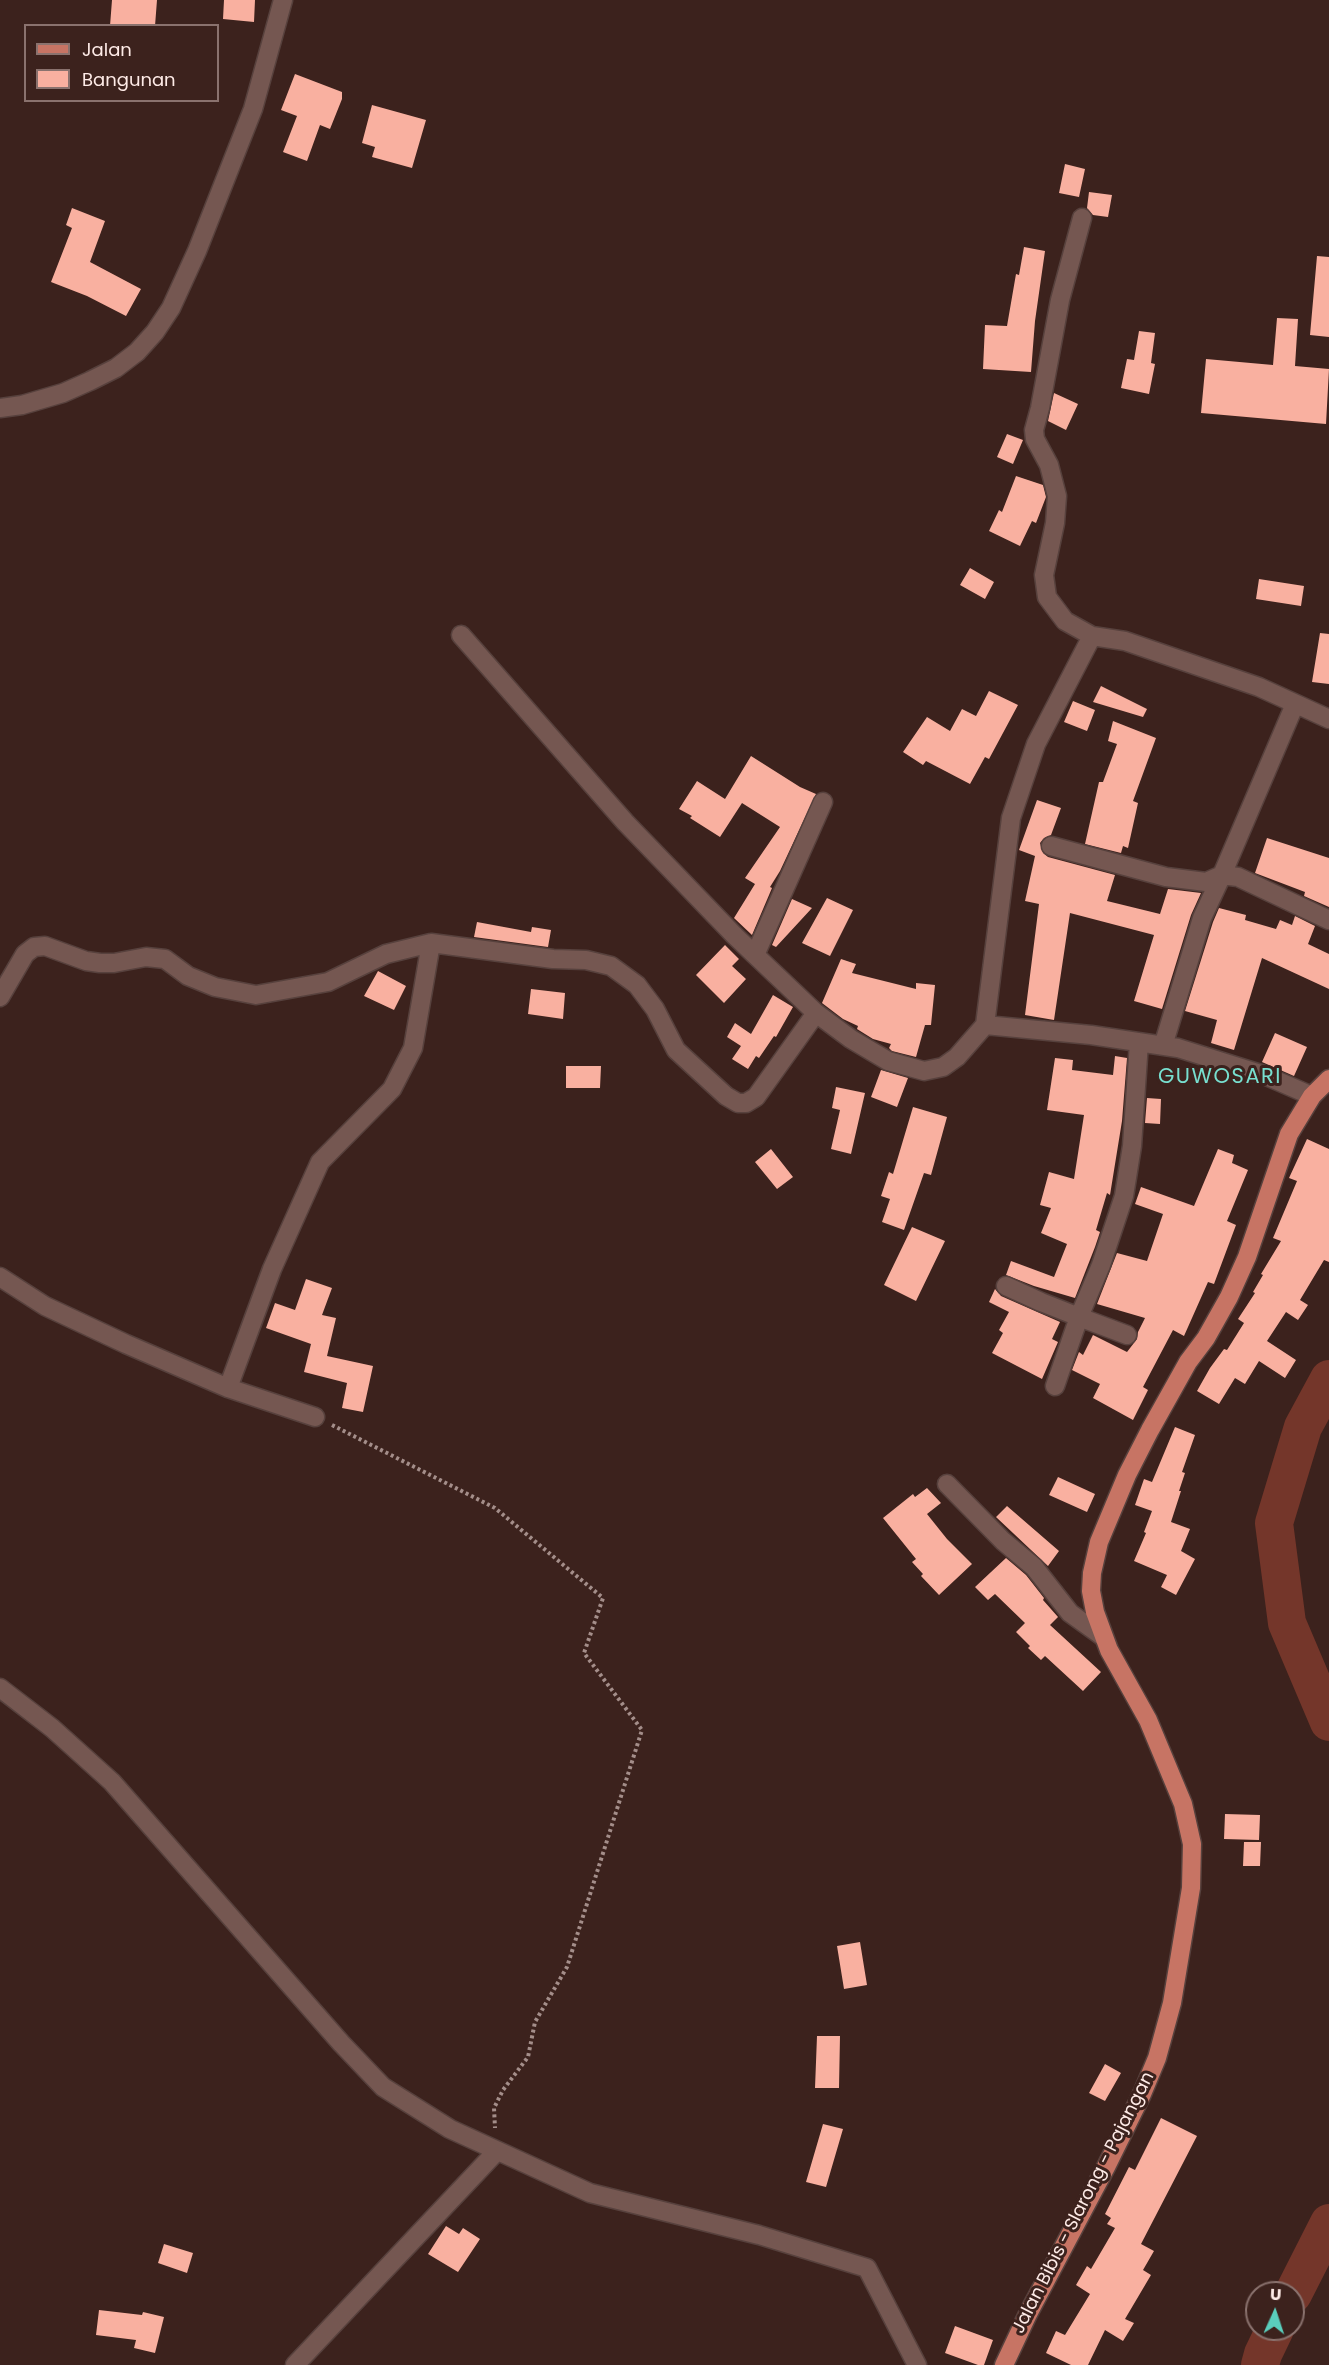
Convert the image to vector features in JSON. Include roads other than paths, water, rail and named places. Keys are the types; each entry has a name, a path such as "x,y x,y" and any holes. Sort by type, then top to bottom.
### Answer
{"main road":[{"name":"Jalan Bibis - Slarong - Pajangan","path":"1004,2365 1142,2094 1165,2032 1183,1949 1192,1864 1192,1844 1186,1814 1170,1768 1148,1720 1102,1636 1091,1591 1095,1556 1104,1526 1150,1430 1188,1362 1206,1338 1229,1297 1255,1236 1281,1152 1289,1134 1312,1096 1329,1079"}],"street":[{"path":"0,408 22,405 63,393 90,381 116,368 155,332 171,308 197,251 253,109 283,0"},
{"path":"1082,218 1060,300 1034,435 1048,465 1057,496 1055,523 1044,575 1047,597 1065,621 1092,636 1125,641 1259,687 1329,719"},
{"path":"461,635 625,822 755,955 816,1013 851,1039 888,1061 924,1071 943,1067 957,1057 985,1025 1011,818 1036,744 1092,636"},
{"path":"1163,1046 1202,918 1296,704"},
{"path":"755,955 823,802"},
{"path":"1051,846 1166,877 1206,882 1222,875 1239,877 1329,920"},
{"path":"0,997 25,954 34,947 45,946 86,961 100,963 114,963 146,957 165,959 188,976 214,987 256,995 328,982 386,954 432,943 553,959 585,960 611,966 637,985 655,1009 676,1050 726,1096 738,1103 746,1103 756,1097 816,1013"},
{"path":"228,1388 272,1269 320,1162 392,1089 413,1048 432,943"},
{"path":"985,1025 1091,1035 1163,1046 1225,1061 1312,1096"},
{"path":"1055,1386 1079,1317 1101,1265 1124,1196 1132,1146 1139,1042"},
{"path":"0,1277 45,1306 126,1344 228,1388 315,1417"},
{"path":"1006,1286 1127,1335"},
{"path":"947,1484 1003,1541 1035,1567 1070,1613 1102,1636"},
{"path":"0,1688 52,1728 112,1782 341,2043 383,2087 450,2129 590,2193 759,2235 867,2268 917,2365"},
{"path":"296,2365 501,2153"}],"waterway":[{"path":"1329,1379 1303,1427 1274,1523 1287,1623 1329,1722"},
{"path":"1300,2281 1329,2223"},
{"path":"1260,2365 1269,2341"}],"district":[{"name":"GUWOSARI","path":"1220,1078"}]}
